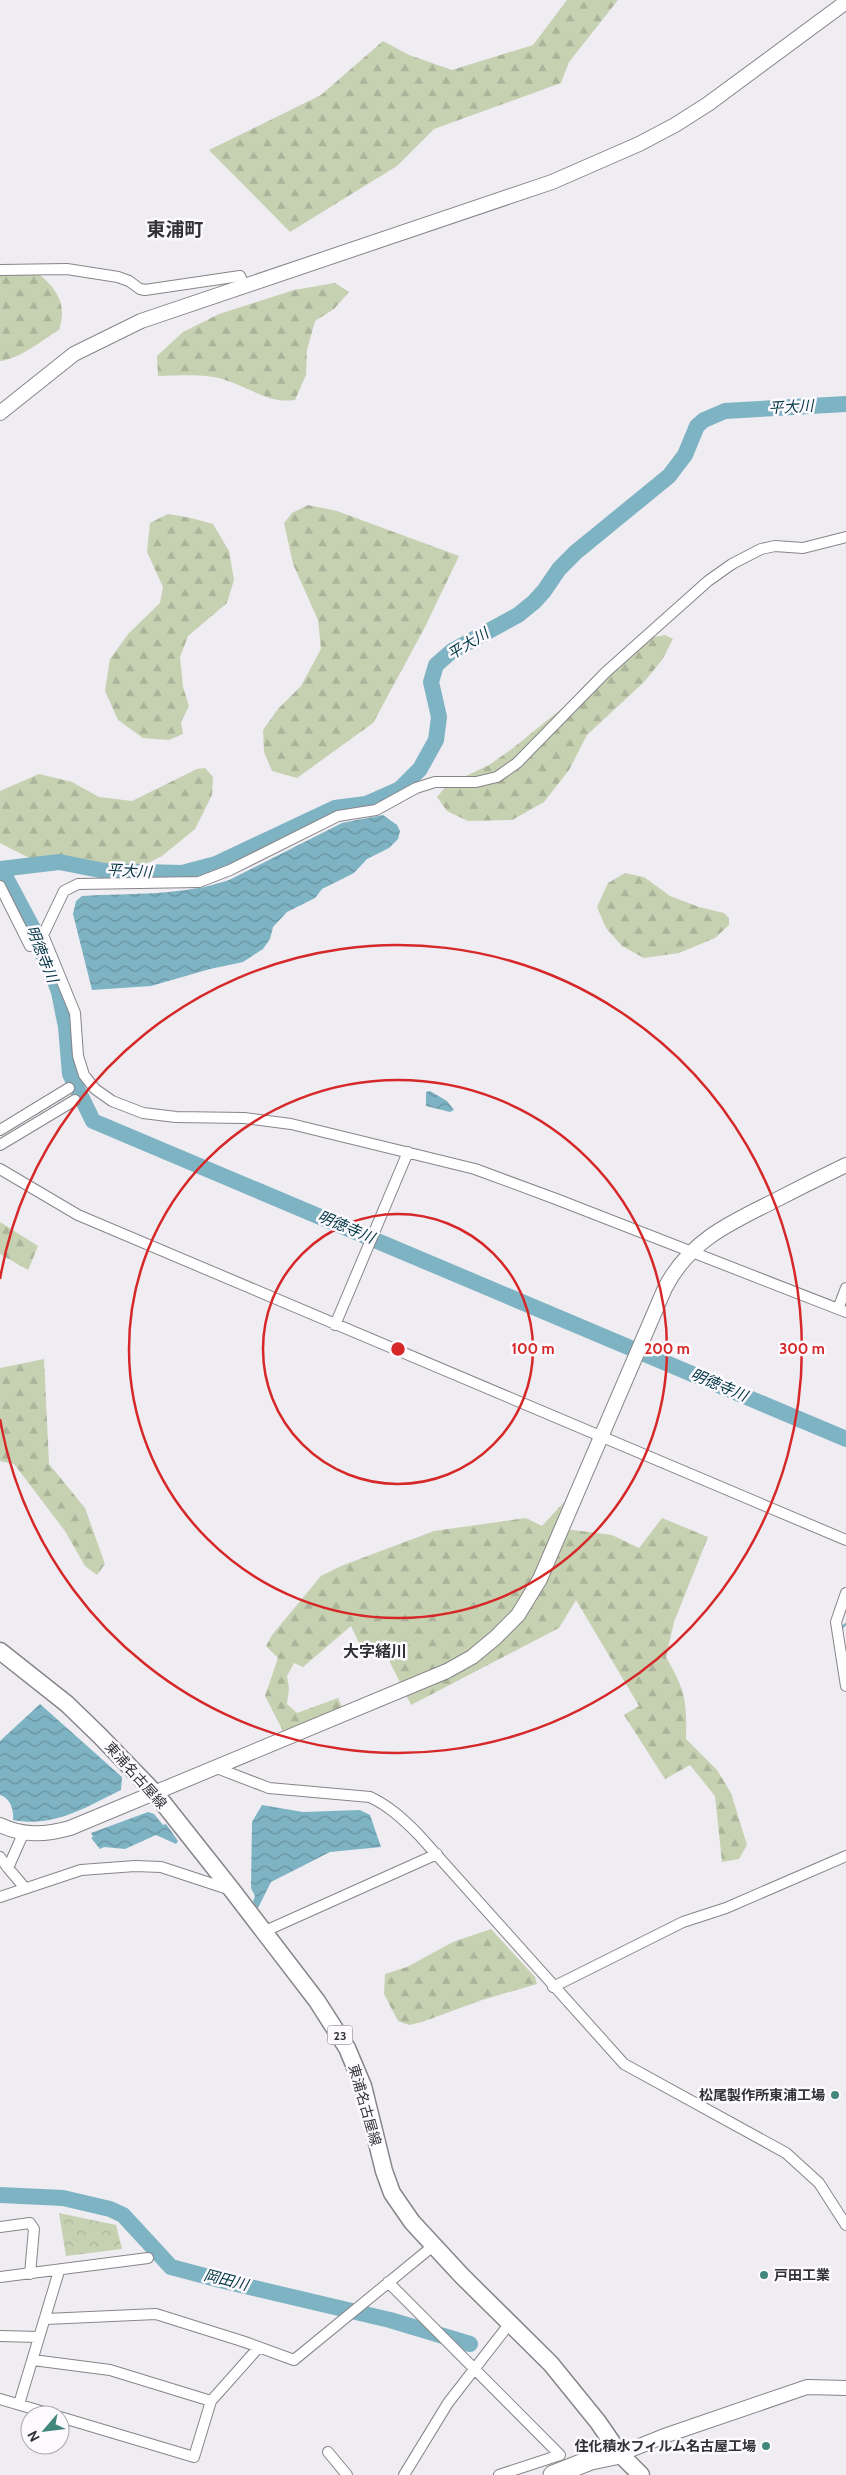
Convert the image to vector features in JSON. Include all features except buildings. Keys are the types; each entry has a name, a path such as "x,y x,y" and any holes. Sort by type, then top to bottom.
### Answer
{"highway":[{"path":"553,2475 591,2460 620,2454"},
{"path":"581,2475 597,2469 620,2454"}],"main road":[{"name":"東浦名古屋線","path":"0,1651 67,1704 156,1794 232,1890 334,2025 347,2048 361,2080 381,2162 392,2193 412,2222 433,2246 551,2364 598,2422 620,2454 641,2475"}],"street":[{"path":"0,413 74,354 107,336 141,321 246,287 576,173 632,147 675,125 708,104 846,2"},
{"path":"0,270 67,269 118,277 145,290 240,276 246,287"},
{"path":"0,886 30,945 43,935 59,897 69,887 78,884 199,882 230,870 338,816 376,810 416,788 435,782 476,782 496,778 517,763 606,672 708,582 732,564 761,549 775,546 803,548 846,538"},
{"path":"43,935 74,1013 78,1056 84,1075 95,1089 112,1100 143,1113 176,1117 244,1118 291,1124 475,1169 556,1198 842,1311 846,1288"},
{"path":"0,1130 69,1088"},
{"path":"0,1144 75,1100"},
{"path":"335,1324 408,1152"},
{"path":"0,1825 23,1834 56,1832 70,1828 137,1799 156,1794 214,1767 447,1670 472,1657 518,1615 540,1579 665,1288 689,1252 718,1229 846,1165"},
{"path":"0,1169 78,1215 846,1540"},
{"path":"846,1593 841,1619 836,1628 846,1686"},
{"path":"214,1767 269,1788 370,1797 382,1803 402,1818 437,1854 624,2064 634,2072 786,2152 801,2164 819,2183 846,2225"},
{"path":"8,1868 23,1834"},
{"path":"263,1932 437,1854"},
{"path":"553,1986 683,1922 726,1908 846,1856"},
{"path":"0,1857 25,1888"},
{"path":"0,1897 81,1870 135,1866 161,1867 232,1890"},
{"path":"0,2227 30,2223 34,2229 30,2274"},
{"path":"46,2319 156,2314 294,2360 433,2246"},
{"path":"0,2277 60,2271 148,2258"},
{"path":"19,2404 60,2271"},
{"path":"388,2282 560,2455 499,2475"},
{"path":"404,2475 437,2420 473,2368 510,2323"},
{"path":"0,2336 39,2337"},
{"path":"70,2420 194,2457 211,2401 258,2347"},
{"path":"33,2360 110,2370 211,2401"},
{"path":"620,2454 666,2435 807,2387 846,2388"},
{"path":"0,2399 22,2405"},
{"path":"328,2452 347,2475"}],"green space":[{"path":"567,0 618,0 569,62 561,83 434,129 397,166 290,232 209,150 321,95 383,41 409,55 452,70 533,45"},
{"path":"34,270 54,289 58,296 62,312 59,330 23,353 8,360 0,361 0,274"},
{"path":"335,283 349,292 334,309 315,321 307,350 306,375 295,400 276,400 234,383 209,376 158,376 157,356 183,332 219,314 294,290"},
{"path":"308,505 337,511 459,556 425,627 373,723 297,778 272,771 264,752 263,730 278,709 301,686 321,649 318,620 293,564 284,523 292,513"},
{"path":"168,514 213,524 229,551 234,580 227,603 188,636 180,657 183,687 189,706 181,722 183,734 169,740 143,738 118,720 105,691 110,659 129,633 160,603 163,587 147,552 150,523"},
{"path":"665,635 673,639 662,660 644,682 587,735 569,770 544,802 512,820 468,821 447,811 437,797 447,785 489,765 513,748 649,638"},
{"path":"205,768 213,777 212,795 195,829 162,856 134,870 89,873 41,864 0,843 0,791 39,774 72,782 99,797 132,801 197,769"},
{"path":"625,873 644,877 670,896 699,907 724,913 729,918 729,925 715,938 679,953 644,958 622,946 606,928 597,907 608,883"},
{"path":"0,1222 38,1246 28,1270 0,1254"},
{"path":"44,1359 49,1464 85,1508 105,1564 97,1575 85,1566 65,1531 14,1464 0,1461 0,1368"},
{"path":"578,1487 565,1529 612,1535 639,1548 662,1518 708,1537 674,1622 666,1657 684,1696 686,1739 717,1770 731,1793 747,1845 739,1859 722,1862 715,1796 690,1765 665,1779 624,1715 639,1706 576,1600 559,1628 411,1705 384,1650 365,1656 351,1626 303,1667 294,1663 287,1676 289,1688 287,1704 297,1713 338,1698 342,1707 283,1731 265,1696 278,1658 266,1646 272,1635 321,1576 341,1566 434,1531 526,1518 542,1526"},
{"path":"491,1929 535,1977 537,1984 482,2000 422,2022 409,2025 398,2021 384,1994 385,1974 407,1967 453,1942"},
{"path":"59,2213 116,2225 122,2249 66,2256"}],"water":[{"path":"383,815 397,825 400,831 398,839 389,848 367,859 354,873 322,889 315,898 287,912 273,927 270,939 263,949 243,962 210,969 151,986 92,990 73,914 76,901 82,896 157,893 211,885 229,880 342,823"},
{"path":"430,1091 447,1101 454,1110 450,1112 426,1106 426,1092"},
{"path":"40,1704 122,1777 121,1790 56,1819 28,1822 13,1820 11,1805 0,1795 0,1741"},
{"path":"262,1805 303,1812 360,1810 370,1815 381,1847 330,1852 271,1882 258,1908 253,1902 255,1896 251,1888 252,1822"},
{"path":"148,1812 154,1814 163,1825 166,1824 178,1841 176,1844 156,1835 125,1849 104,1847 100,1849 91,1838 93,1837 91,1833"}],"waterway":[{"name":"平大川","path":"0,869 59,862 105,871 182,873 216,864 335,808 366,804 400,789 420,769 436,740 439,717 431,682 436,665 452,651 518,615 534,602 559,569 576,552 669,476 685,455 697,426 704,420 725,411 846,404"},
{"name":"明徳寺川","path":"0,872 6,878 37,936 40,948 52,973 59,992 66,1027 70,1074 93,1121 846,1439"},
{"path":"840,1629 846,1624"},
{"name":"岡田川","path":"0,2195 63,2198 110,2209 123,2215 171,2267 390,2320 470,2344"}],"place":[{"name":"松尾製作所東浦工場","path":"835,2095"},
{"name":"戸田工業","path":"764,2275"},
{"name":"住化積水フィルム名古屋工場","path":"766,2446"}],"district":[{"name":"東浦町","path":"175,229"},
{"name":"大字緒川","path":"375,1651"}]}
